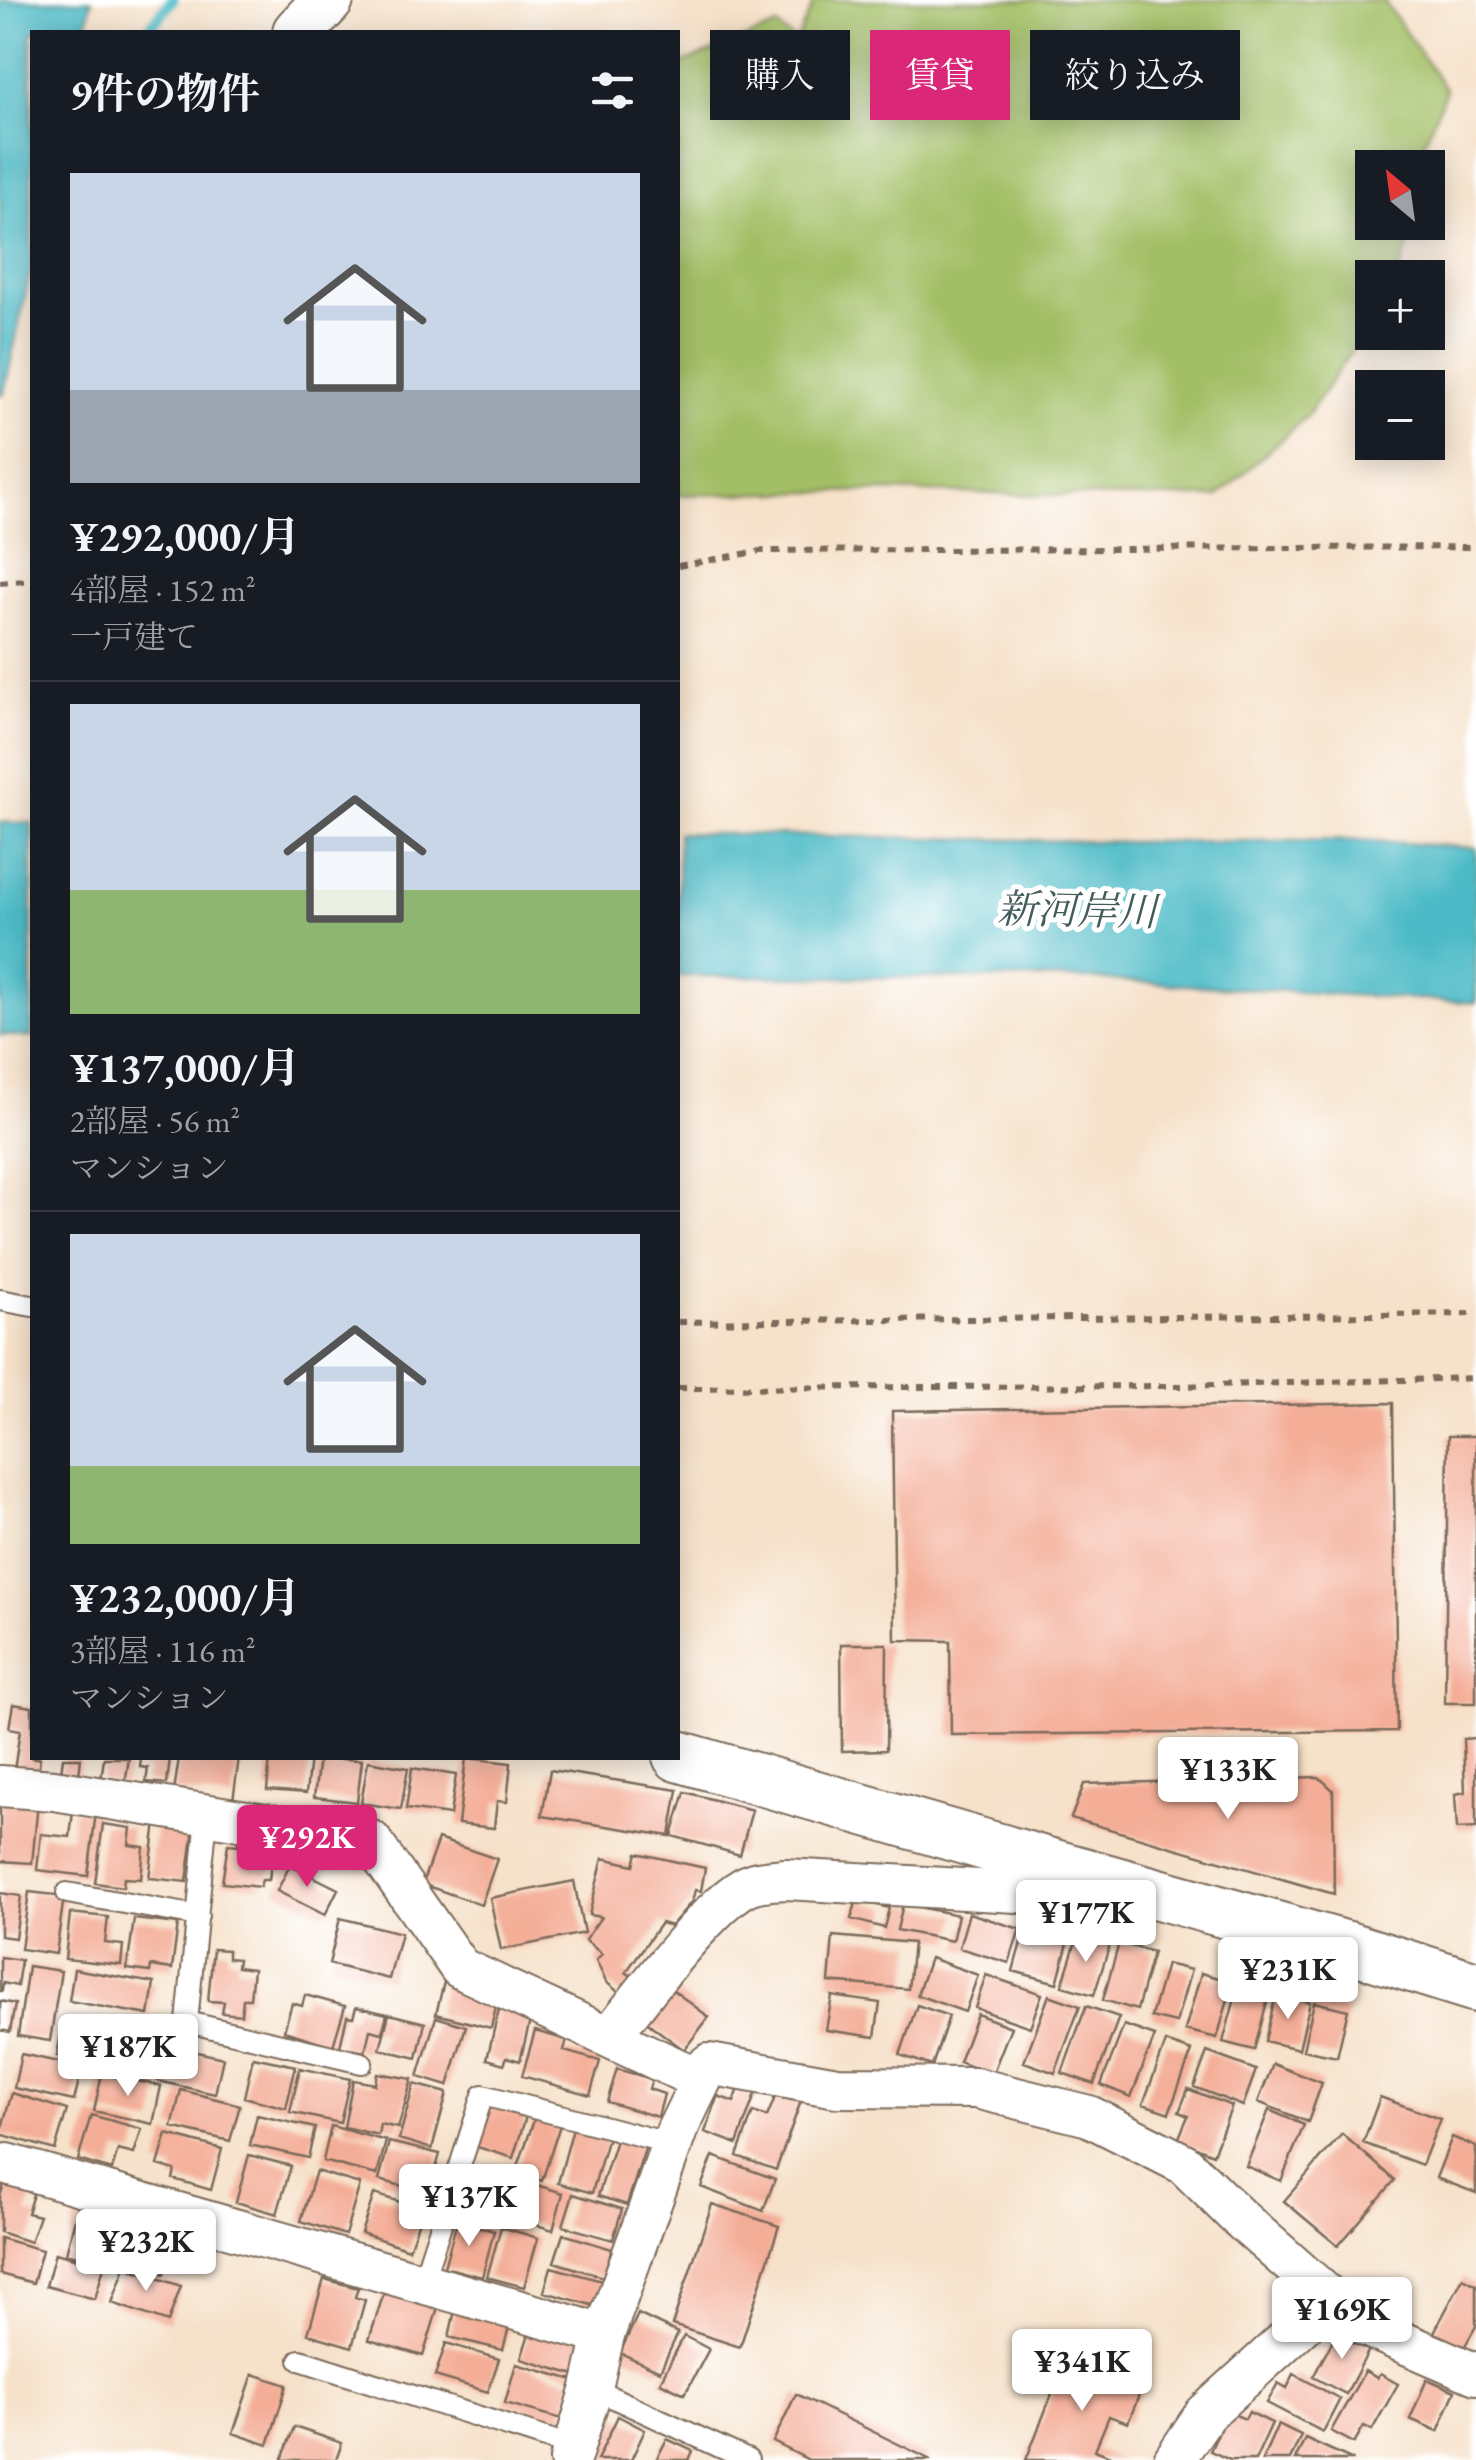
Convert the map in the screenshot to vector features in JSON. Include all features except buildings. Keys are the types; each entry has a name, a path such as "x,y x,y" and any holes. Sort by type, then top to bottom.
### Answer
{"street":[{"path":"300,30 328,0"},
{"path":"680,1757 1348,1947 1476,1988"},
{"path":"0,1786 54,1790 370,1841 460,1968 701,2080"},
{"path":"609,2037 700,1926 730,1896 753,1883 786,1879 1032,1892 1050,1864"},
{"path":"572,2454 604,2336 672,2144 709,2064 837,2087 976,2088 1088,2116 1184,2164 1237,2216 1363,2325 1476,2374"},
{"path":"7,2164 604,2336"},
{"path":"1174,2460 1205,2414 1331,2299"}],"lane":[{"path":"0,1300 30,1306"},
{"path":"208,1816 187,2022 362,2062"},
{"path":"67,1894 198,1916"},
{"path":"422,2284 483,2095 672,2144"},
{"path":"300,2360 572,2454"},
{"path":"592,2388 748,2460"}],"path":[{"path":"680,566 760,551 1476,547"},
{"path":"0,582 30,580"},
{"path":"680,1322 1476,1314"},
{"path":"680,1388 1178,1386 1476,1378"}],"green space":[{"path":"815,0 1383,0 1446,90 1421,150 1355,150 1355,240 1411,240 1403,260 1355,260 1355,346 1307,416 1217,497 879,491 680,495 680,64 710,52 710,120 850,120 850,30 801,30"}],"water":[{"path":"0,0 92,0 85,30 30,30 30,274 4,393 0,395"},
{"path":"0,822 30,823 30,1037 0,1035"},
{"name":"新河岸川","path":"680,833 1130,842 1359,840 1476,848 1476,1003 1088,979 680,976"}],"waterway":[{"path":"149,30 172,0"}]}
